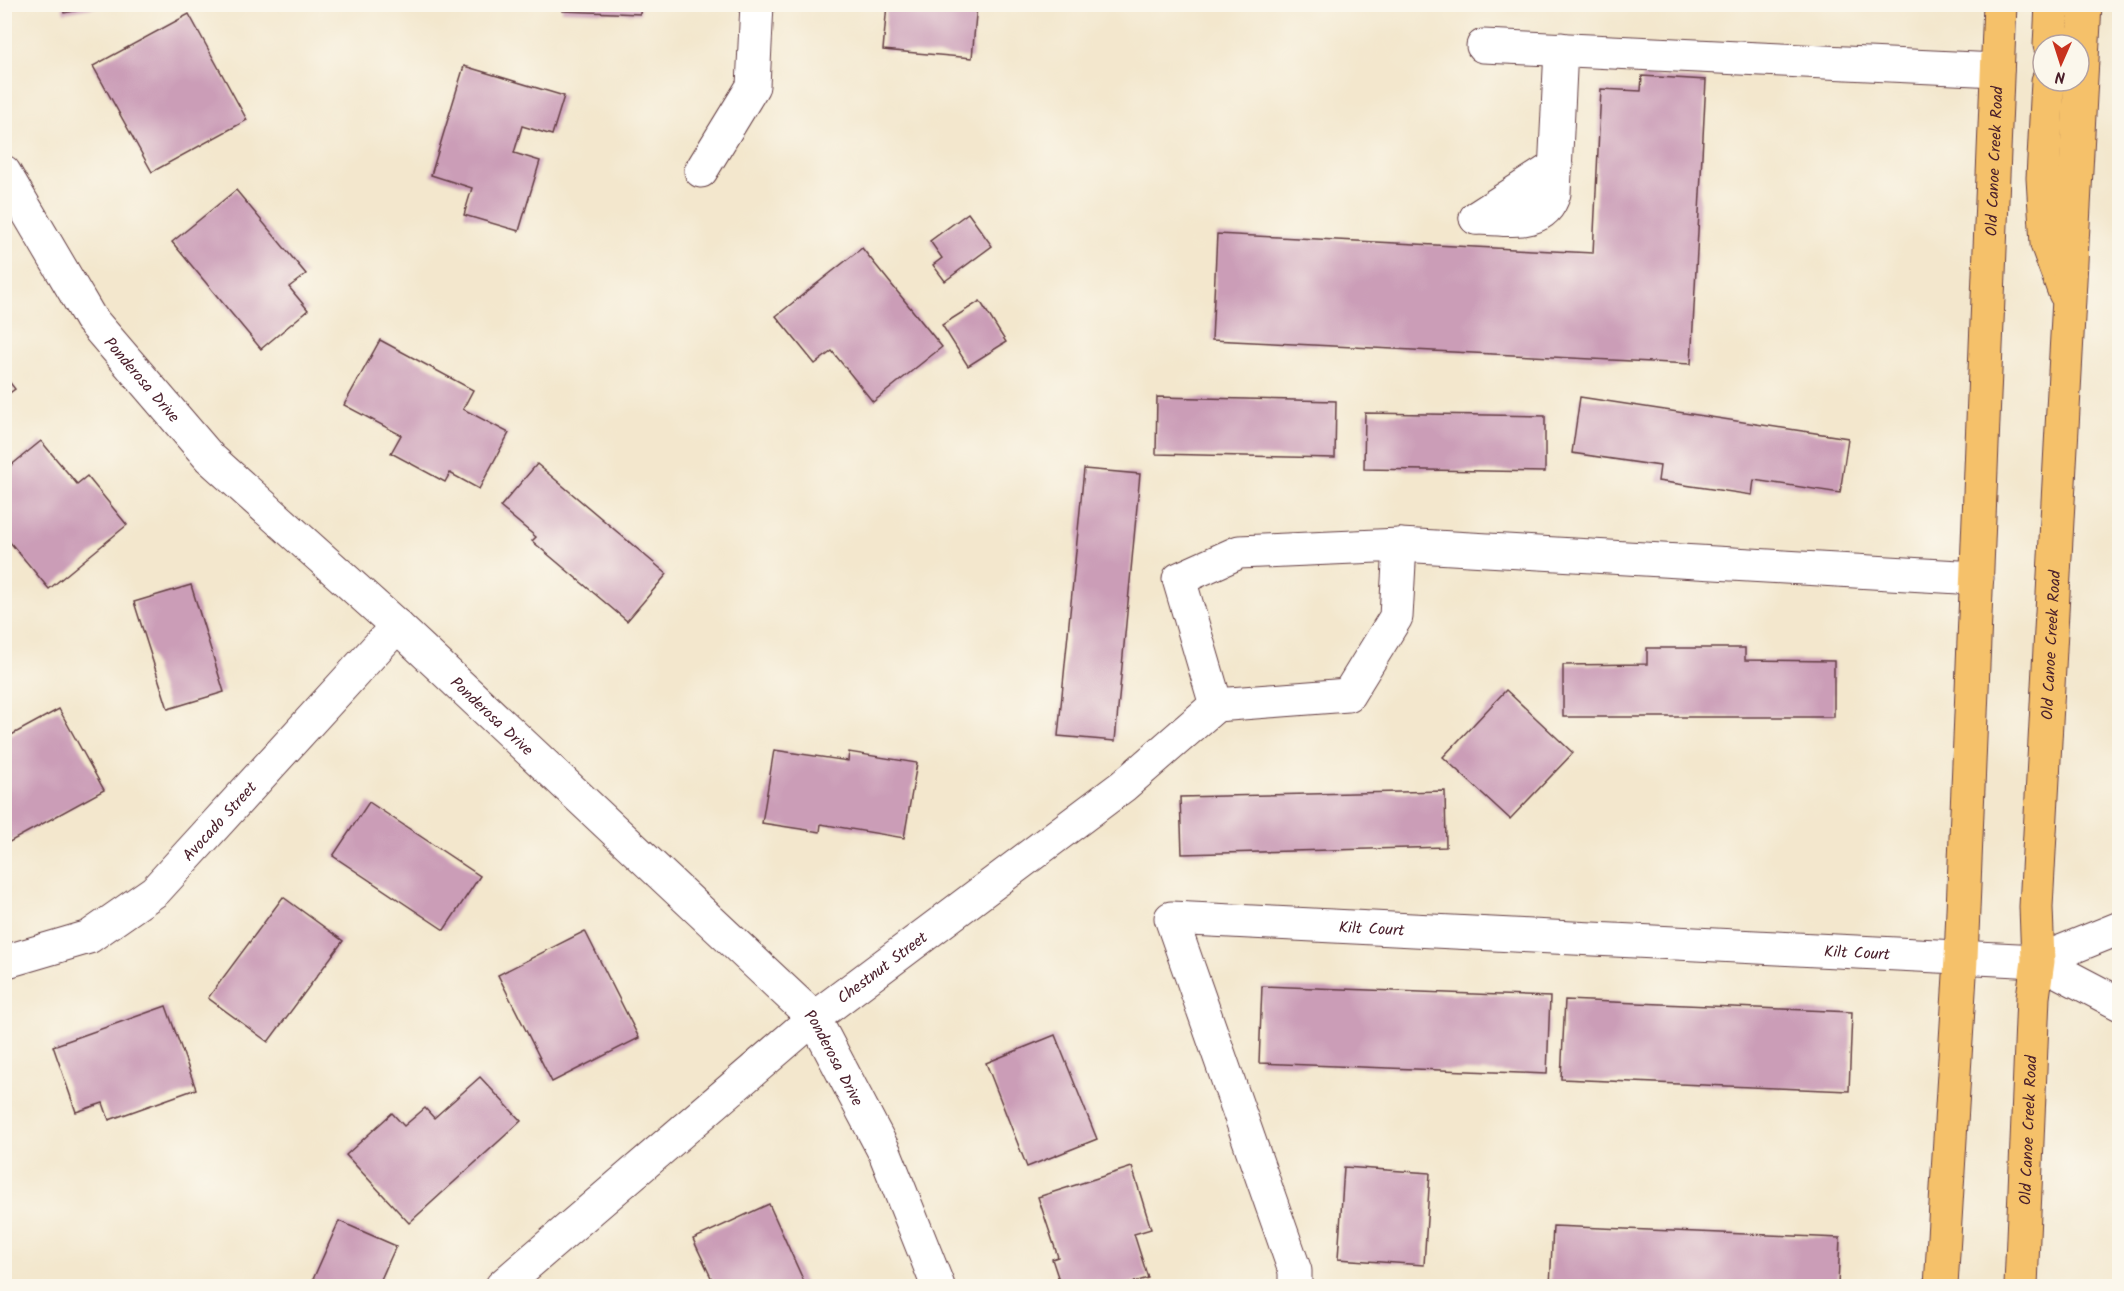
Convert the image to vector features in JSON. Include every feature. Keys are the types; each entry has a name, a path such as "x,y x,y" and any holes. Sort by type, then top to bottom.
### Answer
{"main road":[{"name":"Old Canoe Creek Road","path":"1941,1287 1961,959 2000,4"},
{"path":"2051,33 2052,4"},
{"name":"Old Canoe Creek Road","path":"2021,1287 2032,997 2038,961 2036,907 2085,4"},
{"path":"2047,93 2043,178 2047,244 2070,305"}],"street":[{"path":"702,171 753,86 757,4"},
{"path":"1483,46 1997,70"},
{"path":"1476,218 1525,219 1547,210 1554,193 1561,49"},
{"name":"Ponderosa Drive","path":"4,172 90,318 210,458 397,626 814,1018 885,1153 938,1287"},
{"path":"1400,545 1396,617 1348,695 1216,705 1179,579 1239,552 1400,545 1977,578"},
{"name":"Avocado Street","path":"4,962 89,937 156,891 397,626"},
{"name":"Chestnut Street","path":"502,1287 814,1018 1123,786 1216,705"},
{"name":"Kilt Court","path":"1295,1287 1295,1271 1171,918 1961,959"},
{"path":"1961,959 2038,961 2120,928"},
{"path":"2038,961 2120,1004"}],"building":[{"path":"62,4 102,4 102,6 64,13"},
{"path":"562,4 641,4 640,14 562,11"},
{"path":"887,4 977,4 972,58 883,50"},
{"path":"189,14 247,120 152,172 93,66"},
{"path":"464,66 564,96 552,135 522,126 514,153 540,161 519,231 464,215 472,188 431,175"},
{"path":"1642,76 1706,80 1691,364 1212,340 1217,234 1593,253 1601,89 1641,91"},
{"path":"236,190 306,274 289,287 308,310 261,349 172,242"},
{"path":"968,213 992,246 945,281 933,265 942,258 930,241"},
{"path":"862,248 942,347 873,402 832,351 815,364 776,316"},
{"path":"980,301 1006,342 968,366 942,325"},
{"path":"380,340 473,390 463,409 509,433 479,489 450,473 445,482 391,453 401,435 344,405"},
{"path":"4,375 15,389 4,397"},
{"path":"1157,397 1336,401 1335,458 1156,454"},
{"path":"1580,397 1848,438 1840,493 1754,480 1752,495 1658,481 1660,466 1572,453"},
{"path":"1365,413 1545,416 1545,472 1364,469"},
{"path":"41,441 77,484 87,476 127,525 49,589 4,535 4,471"},
{"path":"537,464 667,574 627,621 532,541 536,537 500,507"},
{"path":"1084,469 1140,474 1115,741 1058,736"},
{"path":"191,585 224,692 168,709 134,602"},
{"path":"1647,648 1745,648 1745,660 1834,661 1834,717 1563,717 1563,665 1647,664"},
{"path":"1506,690 1573,753 1510,819 1443,757"},
{"path":"59,709 104,790 4,845 4,739"},
{"path":"774,750 848,761 849,752 917,763 904,838 821,824 820,832 762,823"},
{"path":"1445,791 1446,847 1182,854 1180,797"},
{"path":"369,802 480,876 444,930 333,856"},
{"path":"283,897 343,941 268,1042 208,998"},
{"path":"585,931 639,1038 552,1082 498,975"},
{"path":"1262,986 1550,997 1547,1074 1259,1063"},
{"path":"1565,1000 1852,1012 1849,1091 1561,1079"},
{"path":"166,1006 196,1089 109,1120 103,1103 76,1112 53,1046"},
{"path":"1055,1035 1097,1139 1027,1167 986,1063"},
{"path":"480,1077 521,1121 409,1223 346,1155 392,1113 404,1126 425,1108 434,1118"},
{"path":"1132,1167 1151,1229 1134,1234 1148,1278 1121,1286 1061,1286 1052,1259 1058,1257 1038,1197"},
{"path":"1344,1167 1430,1173 1424,1265 1338,1259"},
{"path":"769,1204 806,1286 715,1286 693,1239"},
{"path":"339,1221 396,1246 378,1286 310,1286"},
{"path":"1553,1226 1840,1238 1838,1286 1550,1286"}]}
